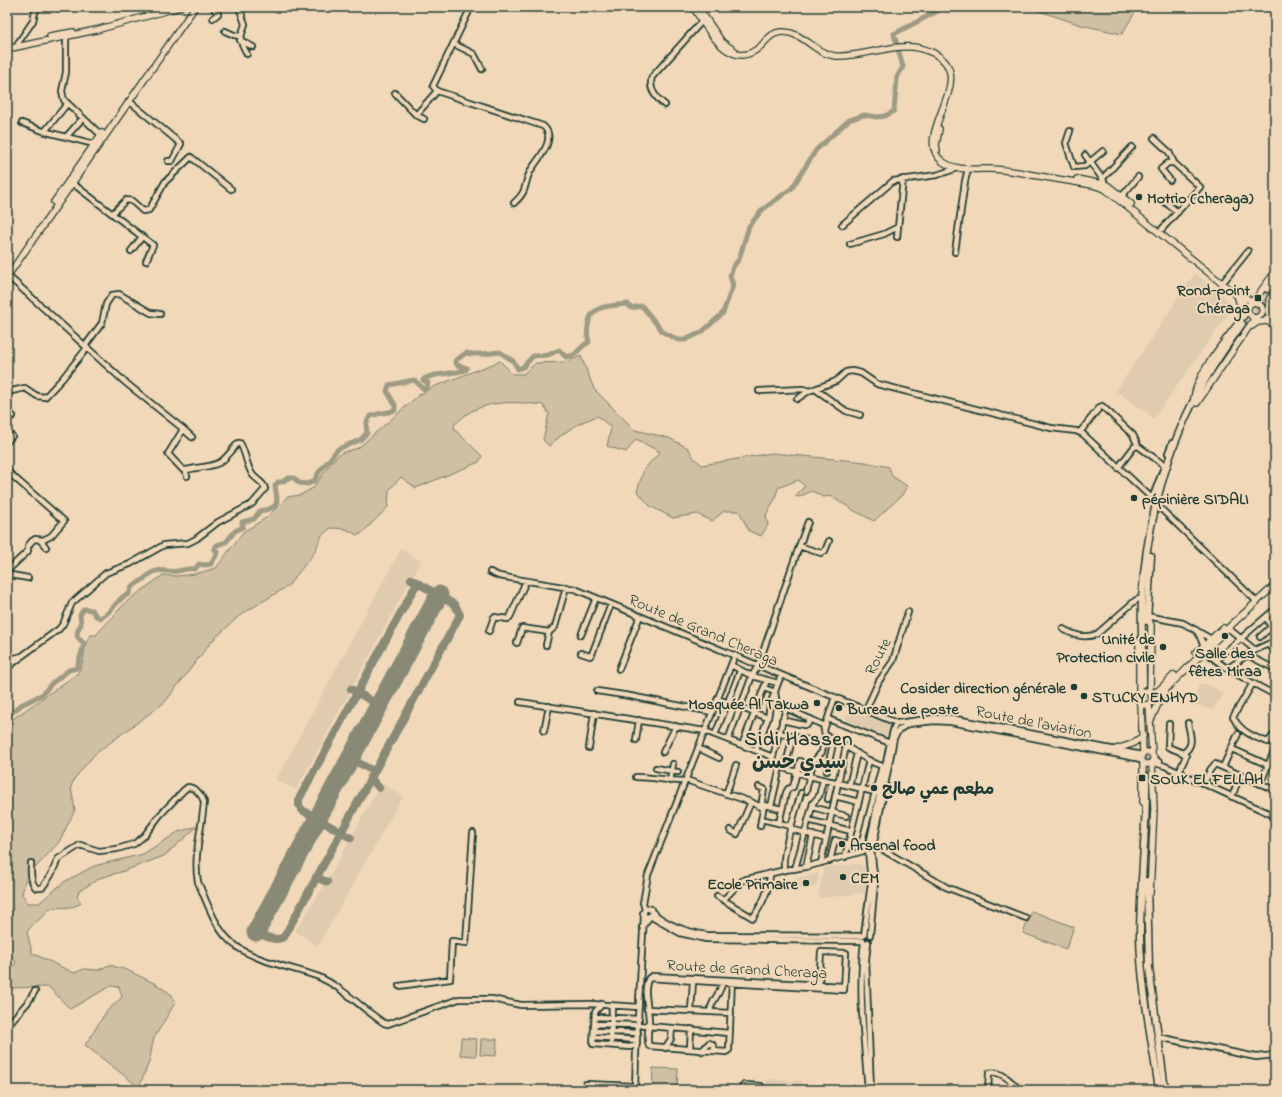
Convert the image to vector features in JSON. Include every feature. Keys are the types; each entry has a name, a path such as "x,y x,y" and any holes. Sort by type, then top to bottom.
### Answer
{"highway":[{"path":"1272,289 1275,279"},
{"path":"1146,617 1142,598 1148,544 1156,503 1195,402 1245,326"},
{"path":"1146,684 1146,617 1156,503"},
{"path":"1159,1090 1141,955 1140,920 1143,888 1148,776 1150,816 1146,921 1149,968 1165,1090"}],"main road":[{"path":"7,46 96,27 167,7"},
{"path":"7,49 66,37 180,7"},
{"path":"7,274 94,144 191,7"},
{"path":"7,274 195,7"},
{"path":"693,7 723,48 733,54 742,54 753,51 772,35 785,30"},
{"path":"698,7 722,42 734,50 744,51 751,49 769,33 785,30 798,36 819,50 831,55 851,56 884,48 907,45 922,45 939,53 946,60 952,71 952,92 939,129 936,145 940,154 946,161 960,165 1005,166 1094,181 1122,196 1224,281 1253,302 1259,303 1269,320 1275,325"},
{"path":"907,45 935,54 946,64 949,71 949,90 932,142 937,156 946,164 968,169 1004,170 1106,187 1231,292 1247,309 1251,317 1269,320"},
{"path":"1195,402 1196,389 1205,372 1247,309 1275,272"},
{"path":"1269,320 1268,310 1272,289"},
{"path":"1231,292 1241,304 1243,317"},
{"path":"1245,326 1257,318 1270,298"},
{"path":"1245,326 1269,320"},
{"path":"1141,704 1150,702 1254,599 1275,581"},
{"path":"1212,640 1228,628 1275,585"},
{"path":"1143,888 1140,876 1143,812 1143,736 1141,704 1138,699 1139,627 1146,617"},
{"path":"1146,684 1162,690"},
{"path":"1146,684 1150,693 1149,724 1154,809 1150,910 1146,921"},
{"path":"1139,695 1145,691 1150,693 1162,690"},
{"path":"1149,724 1162,690"},
{"path":"1113,750 1132,744 1143,736"},
{"path":"1142,758 1148,752 1152,759"},
{"path":"1142,758 1146,764 1152,759"}],"street":[{"path":"18,43 33,21 35,12 39,7"},
{"path":"213,7 218,14 213,18"},
{"path":"239,7 245,24 240,38 246,54"},
{"path":"471,7 433,86 437,91 543,126 547,129 548,141 541,156 530,171 522,196 514,203"},
{"path":"665,105 655,95 651,83 652,77 702,21"},
{"path":"225,31 240,38 253,47"},
{"path":"66,37 66,72 62,91 67,104 101,135"},
{"path":"454,44 474,54 482,69"},
{"path":"416,115 437,91"},
{"path":"395,93 416,115 424,119"},
{"path":"129,101 181,144 172,161 168,161"},
{"path":"45,131 67,104"},
{"path":"66,137 82,119"},
{"path":"22,123 45,131 94,144"},
{"path":"1070,131 1066,142 1074,167 1083,167 1103,151"},
{"path":"1154,138 1169,152 1174,163 1200,187 1162,230"},
{"path":"1102,179 1132,147"},
{"path":"1085,155 1106,187"},
{"path":"113,213 126,200 132,201 143,211 149,210 165,182 191,157 231,189"},
{"path":"1170,180 1161,169 1168,163 1174,163"},
{"path":"946,164 946,172"},
{"path":"842,225 888,184 895,180 928,176 961,168"},
{"path":"955,252 968,169"},
{"path":"1122,196 1138,177"},
{"path":"896,237 903,179"},
{"path":"72,183 153,245 146,261"},
{"path":"1166,203 1178,212"},
{"path":"850,244 884,234 898,228"},
{"path":"131,251 142,237"},
{"path":"1224,281 1248,252"},
{"path":"7,274 86,347 192,437"},
{"path":"7,392 25,388 37,396 44,397 62,379 102,323 106,304 112,295 119,294 151,313 160,314"},
{"path":"797,399 809,391 836,381 846,372 852,371 861,373 877,384 1051,428 1080,432 1156,503 1254,599"},
{"path":"759,391 803,388 809,391"},
{"path":"815,389 846,411 860,415"},
{"path":"1080,432 1102,406 1133,435 1138,446 1164,466"},
{"path":"7,412 13,416"},
{"path":"182,428 182,431 168,454 185,470 187,476"},
{"path":"7,442 12,436"},
{"path":"7,668 61,628 72,603 106,573 130,564 164,545 188,543 196,539 218,522 252,504 265,488 264,485 255,478 249,468 244,450 240,443 238,443 220,464 204,468 185,470"},
{"path":"1156,503 1164,466 1172,444"},
{"path":"1118,468 1134,448 1138,446"},
{"path":"7,471 64,520 51,536 32,541 28,546 28,551 7,571 11,575 28,578"},
{"path":"728,740 752,676 758,666 808,522"},
{"path":"40,540 46,547"},
{"path":"799,546 821,553 825,551 829,541"},
{"name":"Route de Grand Cheraga","path":"490,572 499,576 566,587 596,598 898,723 902,727"},
{"path":"489,632 494,617 508,619 510,617 526,581"},
{"path":"546,645 549,632 555,627 566,587"},
{"path":"581,635 596,598"},
{"path":"1063,629 1082,636 1097,634 1136,600 1142,598"},
{"path":"582,653 590,656 592,654 611,604"},
{"path":"1216,660 1274,610"},
{"name":"Route","path":"866,710 879,681 893,661 908,612"},
{"path":"619,668 640,616"},
{"path":"1146,617 1183,622 1212,640"},
{"path":"1260,637 1271,627 1266,617"},
{"path":"517,643 522,628 549,632"},
{"path":"1228,628 1255,650"},
{"path":"1196,630 1202,637 1205,647 1216,660 1275,696"},
{"path":"1228,668 1255,650 1275,641"},
{"path":"1268,645 1275,649"},
{"path":"586,1084 635,1088 642,928 648,913 644,896 648,875 735,655"},
{"path":"1248,655 1275,669"},
{"path":"7,660 22,656"},
{"path":"730,665 752,676 778,683"},
{"path":"715,735 740,671"},
{"path":"756,750 768,718 770,705 781,675"},
{"path":"742,745 766,680"},
{"path":"1253,683 1233,717 1238,726 1261,740 1268,742 1275,733"},
{"path":"764,688 775,692"},
{"path":"597,691 712,712"},
{"path":"775,692 777,704"},
{"path":"824,730 835,697"},
{"path":"718,699 768,718"},
{"path":"520,702 705,731 773,757"},
{"path":"770,705 777,704 823,724 825,735 822,752 813,762 806,791"},
{"path":"544,731 549,706"},
{"path":"786,708 771,764 823,780 880,793"},
{"path":"589,748 594,713"},
{"name":"Route de l'aviation","path":"898,723 934,718 951,718 1113,750 1142,758"},
{"path":"782,720 804,726 807,725 811,719"},
{"path":"828,719 890,743"},
{"path":"636,740 639,720"},
{"path":"648,913 680,933 706,939 865,939 870,935 875,882 871,848 880,793 894,738 902,727 912,723 950,722 1142,758"},
{"path":"870,1090 864,1039 862,961 871,883 871,848 884,767 894,727 898,723"},
{"path":"1184,753 1188,750 1191,744 1188,723"},
{"path":"1169,724 1168,747 1184,753"},
{"path":"662,752 676,726"},
{"path":"779,733 823,744"},
{"path":"1223,767 1238,734"},
{"path":"825,735 884,767"},
{"path":"771,806 792,736"},
{"path":"827,771 834,739"},
{"path":"821,863 846,746"},
{"path":"698,748 719,758"},
{"path":"1260,784 1275,748"},
{"path":"1232,749 1268,765"},
{"path":"849,786 857,753"},
{"path":"1179,772 1186,756 1184,753"},
{"path":"1152,759 1275,816"},
{"path":"845,857 869,760"},
{"path":"779,824 786,793 788,789 793,787 800,761"},
{"path":"670,781 673,764"},
{"path":"1204,784 1213,765 1215,764 1275,790"},
{"path":"726,794 736,765"},
{"path":"656,768 678,772"},
{"path":"1232,797 1240,775"},
{"path":"636,776 652,777 670,781 686,780 751,802 761,807 764,789 758,787"},
{"path":"795,869 812,807 819,796 823,780"},
{"path":"828,799 832,781"},
{"path":"31,863 30,875 33,883 36,888 42,888 51,875 60,857 80,845 99,851 117,849 134,844 144,836 160,815 184,790 188,787 193,787 202,797 204,802 197,855 196,873 198,882 227,938 236,946 257,957 320,978 346,993 378,1019 388,1024 459,999 492,999 521,1005 602,1004 639,1007"},
{"path":"784,870 783,862 801,793"},
{"path":"859,852 880,793"},
{"path":"835,796 859,802"},
{"path":"730,830 738,834 751,802"},
{"path":"760,826 764,805 782,809"},
{"path":"812,807 846,816"},
{"path":"761,819 826,839"},
{"path":"808,820 851,831"},
{"path":"400,986 450,979 452,941 466,943 473,833"},
{"path":"806,867 813,835"},
{"path":"830,861 835,840 848,844"},
{"path":"723,900 743,880 830,861 871,848 946,888 1026,918"},
{"path":"717,896 753,918 770,885 770,875"},
{"path":"732,982 728,1051 649,1046 648,982 650,978 722,984 732,982 844,988 846,953 821,952 819,985"},
{"name":"Route de Grand Cheraga","path":"650,978 652,976 732,982 819,985 844,988"},
{"path":"691,1011 693,982"},
{"path":"710,1012 711,1004 720,991 722,984"},
{"path":"7,1026 36,991"},
{"path":"602,1004 595,1011 593,1044 631,1047 637,1042"},
{"path":"611,1045 612,1005"},
{"path":"648,1009 731,1013"},
{"path":"595,1017 639,1019"},
{"path":"595,1024 649,1026 729,1033"},
{"path":"665,1048 671,1040 672,1028"},
{"path":"690,1049 691,1029"},
{"path":"594,1031 638,1033"},
{"path":"1158,1036 1256,1057 1275,1055"},
{"path":"594,1037 637,1042"},
{"path":"671,1040 678,1048"},
{"path":"702,1050 705,1045 709,1043 712,1044 716,1051"},
{"path":"988,1090 989,1073 994,1072 1000,1073 1020,1090"},
{"path":"742,1090 744,1085 760,1086 762,1090"}],"shaded area":[{"path":"1027,7 1138,7 1122,34 1081,25"},
{"path":"1195,273 1234,306 1154,418 1116,391"},
{"path":"581,356 594,389 635,430 669,438 688,448 694,458 702,465 772,453 865,462 889,467 892,476 907,486 902,495 874,521 831,496 823,497 812,491 798,497 795,496 805,486 798,480 778,488 775,499 766,515 768,525 761,536 749,531 739,511 724,511 712,521 697,514 673,518 650,506 637,491 644,469 660,452 636,439 626,452 607,446 611,428 598,416 584,421 572,428 549,446 543,440 549,414 543,405 526,403 499,403 482,407 466,415 454,425 455,430 482,456 479,462 416,488 401,477 389,490 388,507 361,534 357,535 346,529 331,528 322,535 314,553 288,586 239,616 211,642 165,702 95,754 74,779 71,787 75,810 59,842 26,878 22,894 28,903 39,903 64,882 94,866 143,854 178,832 198,826 164,856 100,878 79,891 77,896 81,903 69,907 48,909 27,932 32,953 74,973 84,969 98,970 109,965 127,970 156,984 172,995 175,1003 154,1038 149,1062 139,1087 85,1045 106,1012 122,997 119,987 111,986 70,1009 49,987 7,988 7,978 16,962 7,951 7,723 77,674 82,665 86,645 90,635 96,635 126,602 163,575 177,576 195,574 216,568 243,532 266,518 287,497 300,495 313,488 332,461 341,453 358,448 420,394 433,387 500,361 513,374 523,374 536,363 565,362"},
{"path":"401,549 421,561 296,790 276,780"},
{"path":"1204,683 1224,694 1212,710 1193,704 1199,685"},
{"path":"851,706 892,723 887,742 843,724"},
{"path":"381,783 403,796 318,946 295,931 327,882"},
{"name":"CEM","path":"860,864 864,866 865,893 820,898 818,896 824,867"},
{"name":"Ecole Primaire","path":"819,873 816,887 794,888 796,879"},
{"path":"1032,911 1074,927 1066,949 1023,933"},
{"path":"461,1038 477,1039 476,1056 460,1055"},
{"path":"481,1039 497,1039 496,1056 480,1055"},
{"path":"653,1068 678,1069 677,1090 652,1090"},
{"path":"766,1079 802,1081 802,1090 766,1090"}],"waterway":[{"path":"7,717 21,705 43,694 51,684 69,670 77,668 84,644 77,636 78,629 81,625 80,615 84,609 92,610 96,616 100,618 108,613 121,598 129,594 132,586 153,572 195,569 199,564 211,564 218,552 214,549 217,545 226,542 235,531 243,527 242,522 254,519 260,511 267,510 276,504 277,497 275,486 278,482 282,482 288,478 294,478 299,483 308,484 314,481 319,472 338,449 360,440 367,433 366,425 370,417 395,410 395,405 387,391 389,385 414,380 424,389 427,388 428,383 423,380 426,378 466,370 467,368 457,365 455,361 466,353 478,354 500,352 513,361 518,369 523,367 533,356 548,355 559,350 566,357 574,355 589,342 588,328 593,314 597,310 608,306 628,304 631,308 642,306 663,332 678,340 685,340 702,332 723,313 733,285 730,276 733,267 739,259 749,226 762,210 792,188 816,150 849,120 864,115 877,117 885,116 894,111 897,77 903,67 894,34 945,7"}],"taxiway":[{"path":"256,932 273,939 284,937 460,615 455,605 411,579"},
{"path":"351,838 302,810 299,805 299,799 417,583"},
{"path":"351,689 379,705"},
{"path":"350,758 373,771"},
{"path":"370,777 379,788"},
{"path":"316,877 327,882"}],"runway":[{"path":"256,932 439,595"}],"tunnel":[{"path":"1245,326 1271,290"},
{"path":"1143,684 1144,711"},
{"path":"1147,716 1148,753"},
{"path":"1145,748 1146,776"}],"place":[{"name":"Motrio (cheraga)","path":"1139,197"},
{"name":"Rond-point Chéraga","path":"1258,298"},
{"name":"pépinière SIDALI","path":"1134,498"},
{"name":"Salle des fêtes Miraa","path":"1225,636"},
{"name":"Unité de Protection civile","path":"1163,647"},
{"name":"Cosider direction générale","path":"1074,687"},
{"name":"STUCKY ENHYD","path":"1084,696"},
{"name":"Mosquée Al Takwa","path":"817,703"},
{"name":"Bureau de poste","path":"839,708"},
{"name":"SOUK EL FELLAH","path":"1142,778"},
{"name":"مطعم عمي صالح","path":"874,788"},
{"name":"Arsenal food","path":"842,844"},
{"name":"CEM","path":"843,877"},
{"name":"Ecole Primaire","path":"806,883"}],"district":[{"name":"Sidi Hassen سيدي حسن","path":"799,750"}]}
